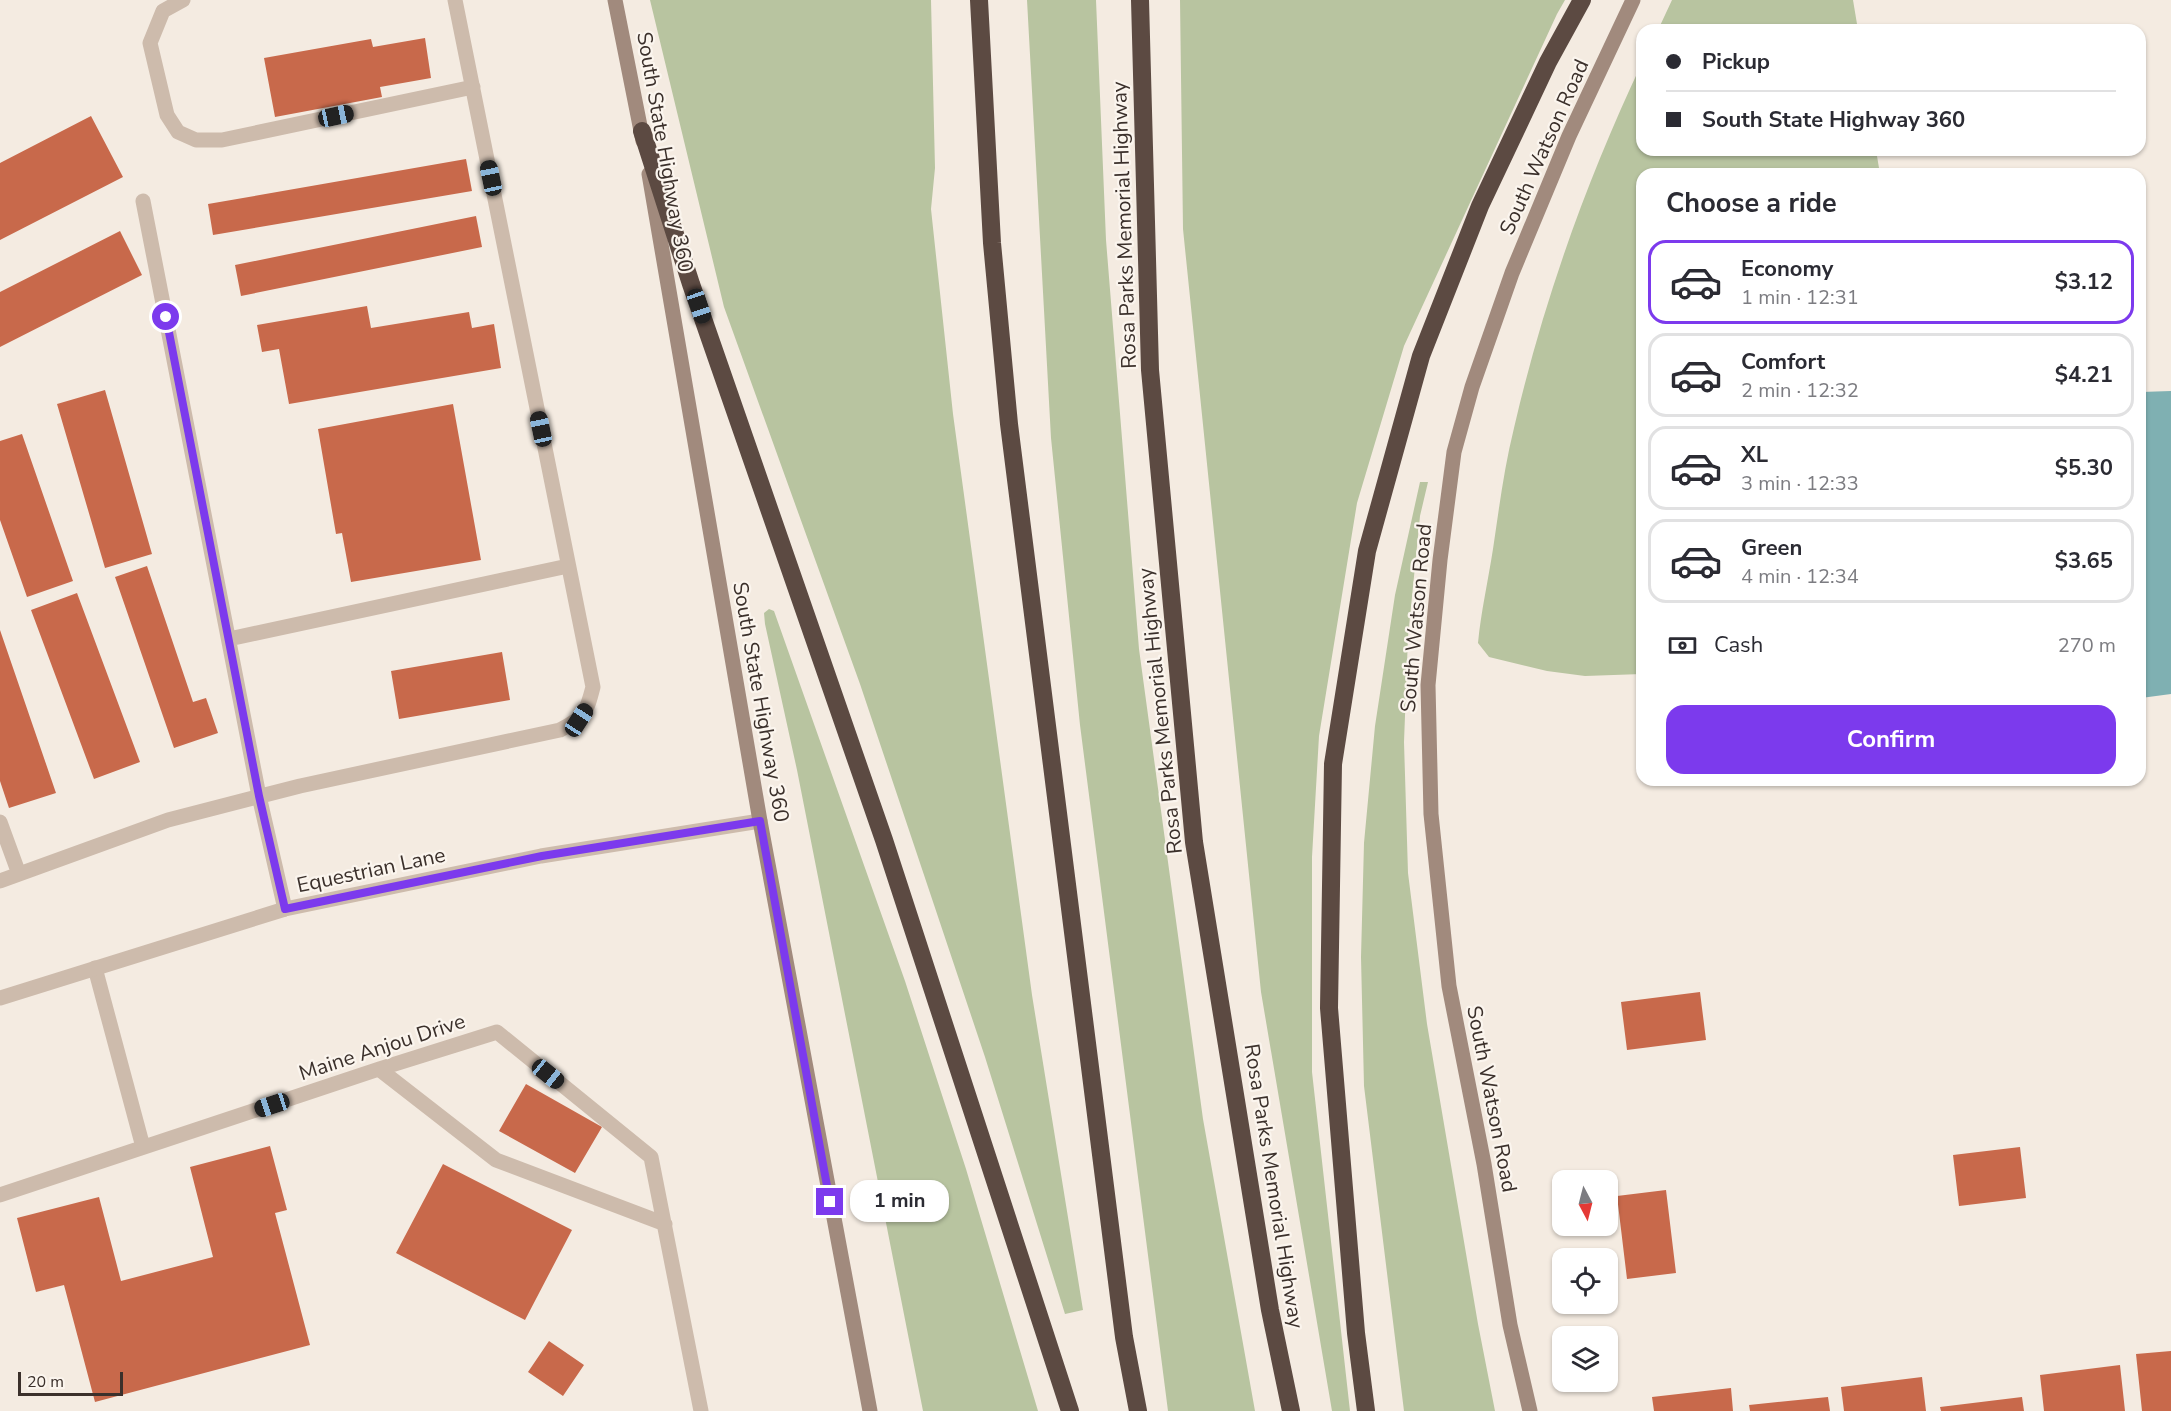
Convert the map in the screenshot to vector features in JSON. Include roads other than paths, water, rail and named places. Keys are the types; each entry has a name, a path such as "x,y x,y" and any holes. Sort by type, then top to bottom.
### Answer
{"highway":[{"path":"979,0 992,243 1009,424 1124,1337 1138,1411"},
{"name":"Rosa Parks Memorial Highway","path":"1140,0 1149,370 1194,842 1270,1310 1291,1411"},
{"path":"1366,1411 1356,1333 1329,1008 1335,752 1367,551 1421,357 1480,206 1548,62 1582,0"},
{"path":"642,131 691,284 884,840 1070,1411"}],"main road":[{"name":"South State Highway 360","path":"615,0 642,131 760,821 870,1411"},
{"name":"South Watson Road","path":"1530,1411 1510,1325 1484,1164 1449,986 1431,814 1428,685 1440,560 1454,452 1472,387 1512,273 1569,136 1633,0"}],"street":[{"path":"183,0 162,12 150,42 167,115 178,132 196,140 222,140 472,87"},
{"path":"0,881 168,820 259,796 560,730 579,720 587,708 593,687 455,0"},
{"path":"143,201 259,796 285,909"},
{"path":"229,639 568,566"},
{"name":"Equestrian Lane","path":"0,998 285,909 542,856 760,821"},
{"path":"0,822 19,874"},
{"path":"95,968 143,1148"},
{"name":"Maine Anjou Drive","path":"0,1195 497,1032 651,1157 664,1224"},
{"path":"379,1069 496,1160 664,1224 700,1411"}],"water":[{"path":"2171,391 2171,694 2146,697 2146,392"}]}
